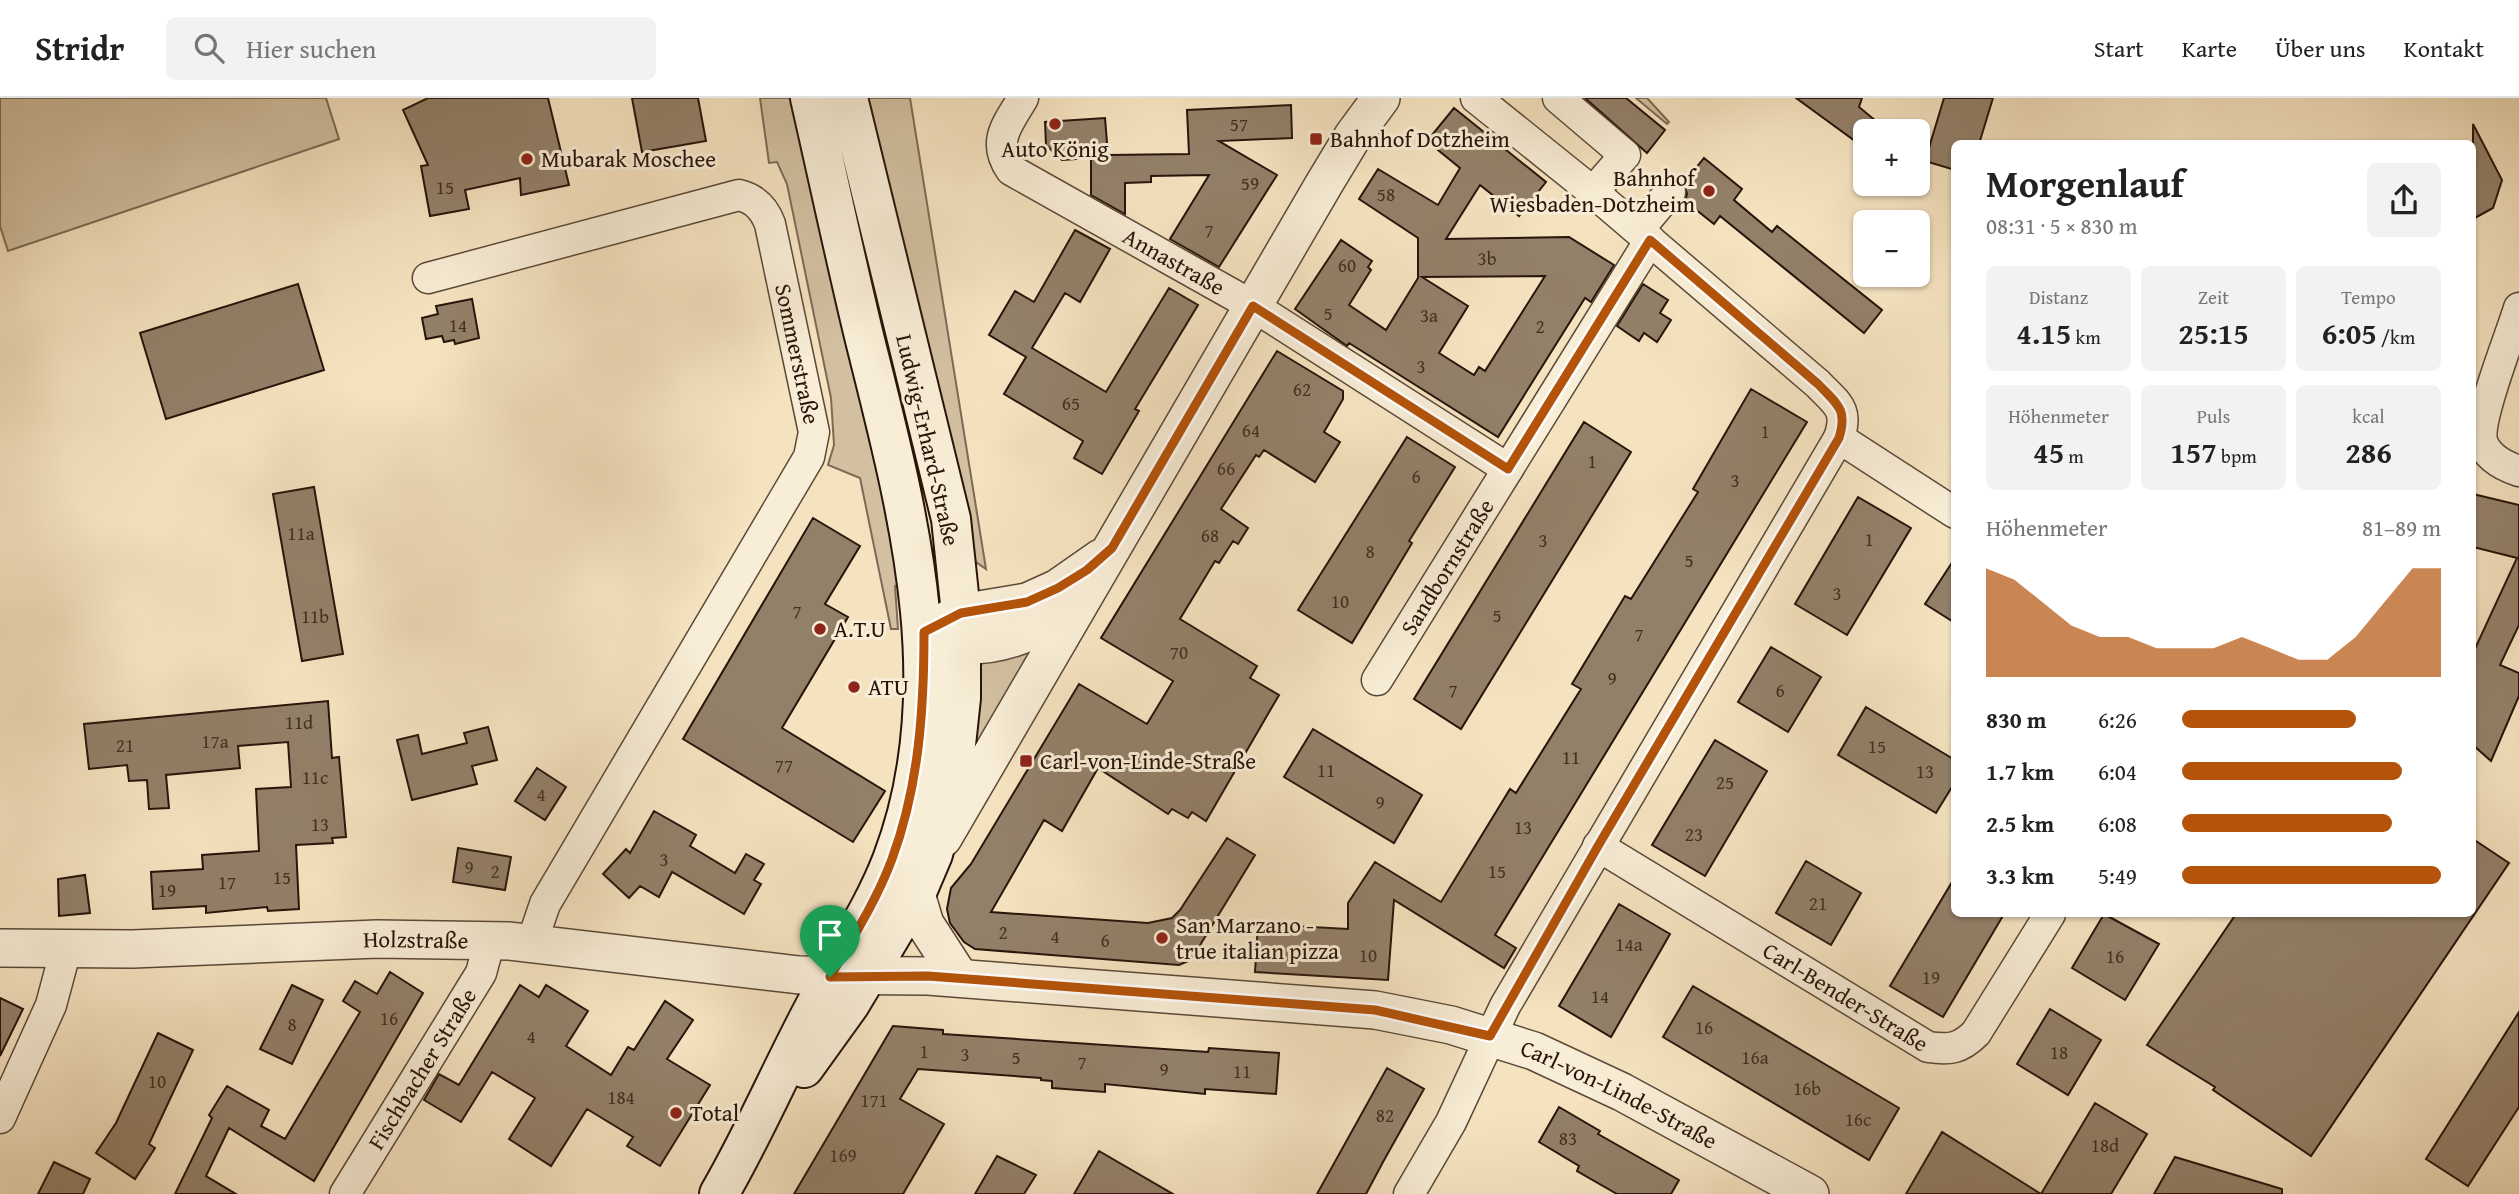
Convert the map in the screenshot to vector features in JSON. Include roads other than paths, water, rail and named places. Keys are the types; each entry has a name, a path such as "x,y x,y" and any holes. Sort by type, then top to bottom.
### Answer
{"main road":[{"name":"Ludwig-Erhard-Straße","path":"810,98 909,527 924,632 921,724 908,804 892,860 848,977"},
{"name":"Ludwig-Erhard-Straße","path":"848,98 951,519 961,629 961,698 952,782 933,853 916,894 848,977"},
{"path":"719,1194 757,1127 792,1050 848,977"}],"street":[{"name":"Annastraße","path":"1023,98 1001,136 1002,157 1011,170 1253,306 1508,469"},
{"path":"1353,136 1366,98"},
{"path":"933,853 1353,136 1381,98"},
{"path":"1476,98 1593,192 1818,384 1841,424 1951,510"},
{"path":"1558,98 1625,155 1593,192"},
{"name":"Sandbornstraße","path":"1377,680 1508,469 1670,192"},
{"name":"Sommerstraße","path":"428,278 739,195 750,198 766,213 769,223 814,432 809,457 545,904 532,942"},
{"path":"2519,308 2481,426 2487,451 2503,465 2519,471"},
{"path":"1409,1194 1451,1122 1490,1036 1841,424"},
{"path":"961,629 1058,588 1087,570 1112,548"},
{"path":"924,632 961,629 1027,634 1057,619 1083,599"},
{"name":"Carl-Bender-Straße","path":"1598,846 1928,1047 1951,1050 1964,1045 1976,1033 2048,917"},
{"path":"916,894 925,924 960,978"},
{"name":"Holzstraße","path":"0,948 66,949 377,939 491,940 532,942 848,977"},
{"name":"Fischbacher Straße","path":"345,1194 481,974 491,940"},
{"path":"0,1118 51,1005 66,949"},
{"name":"Carl-von-Linde-Straße","path":"848,977 960,978 1375,1010 1490,1036 1578,1070 1810,1194"}],"place":[{"name":"Auto König","path":"1055,124"},
{"name":"Bahnhof Dotzheim","path":"1316,139"},
{"name":"Mubarak Moschee","path":"527,159"},
{"name":"Bahnhof Wiesbaden-Dotzheim","path":"1709,191"},
{"name":"A.T.U","path":"820,629"},
{"name":"ATU","path":"854,687"},
{"name":"Carl-von-Linde-Straße","path":"1026,761"},
{"name":"San Marzano - true italian pizza","path":"1162,938"},
{"name":"Total","path":"676,1113"}]}
